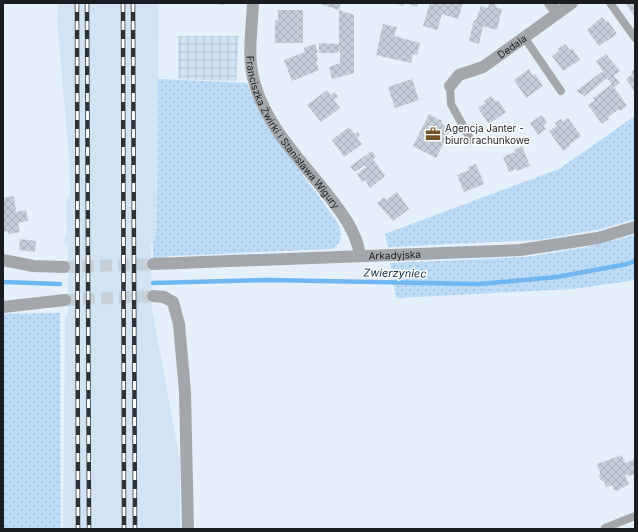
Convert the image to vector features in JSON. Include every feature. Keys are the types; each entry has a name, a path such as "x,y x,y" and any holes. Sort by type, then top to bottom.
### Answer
{"street":[{"name":"Franciszka Żwirki i Stanisława Wigury","path":"253,3 251,67 254,83 266,113 282,136 337,206 356,239 360,256"},
{"path":"550,3 558,13"},
{"name":"Dedala","path":"450,86 459,75 483,67 572,3"},
{"name":"Arkadyjska","path":"153,264 520,250 598,238 635,227"},
{"path":"3,260 33,266 64,267"},
{"path":"153,296 164,297 174,302 180,324 185,392 188,529"},
{"path":"3,307 65,300"}],"lane":[{"path":"610,3 635,38"},
{"path":"524,37 560,91"},
{"path":"450,86 451,104 472,140"},
{"path":"605,528 635,516"}],"shaded area":[{"path":"58,3 159,3 157,227 153,245 151,245 152,313 180,460 180,529 63,529 65,317 68,314 68,246 64,244 64,240 67,231 66,202 70,194 69,158 57,19"},
{"path":"178,36 239,36 236,81 178,79"},
{"path":"158,79 247,83 262,118 335,219 341,231 341,239 336,246 332,249 170,256 153,260 153,245 157,227"},
{"path":"635,116 635,219 601,229 538,240 388,247 385,234 559,169"},
{"path":"635,235 635,279 630,281 573,289 396,298 390,263 526,257 582,248"},
{"path":"60,313 61,529 3,529 3,314"}],"building":[{"path":"225,3 225,5 214,4"},
{"path":"320,3 341,3 339,10"},
{"path":"394,3 404,3 403,6"},
{"path":"406,3 418,3 417,7"},
{"path":"430,3 463,3 458,19 442,14 437,30 423,26"},
{"path":"489,3 496,4 495,7 502,9 497,30 483,26 479,44 469,41 474,20 476,20 481,6 488,8"},
{"path":"635,3 635,17 626,4"},
{"path":"278,10 303,10 303,43 275,43 275,20 278,21"},
{"path":"339,10 354,15 354,73 332,79 329,67 340,63 340,50 337,53 319,53 319,43 339,44"},
{"path":"602,17 606,22 608,21 617,34 599,46 587,30"},
{"path":"383,24 397,27 394,36 420,43 417,55 413,54 411,63 376,55"},
{"path":"315,44 318,52 316,53 318,60 316,61 319,70 292,81 284,60 305,52 304,48"},
{"path":"565,44 570,50 572,48 580,60 563,71 552,56"},
{"path":"606,54 620,71 614,76 620,83 614,87 627,106 620,111 619,109 608,117 609,119 602,124 588,105 595,100 593,98 612,84 607,78 585,96 576,91 603,71 596,61"},
{"path":"529,69 533,76 535,74 543,86 526,98 514,80"},
{"path":"635,69 635,92 626,79 633,74 631,72"},
{"path":"412,79 419,100 395,108 388,87"},
{"path":"327,90 331,95 335,92 338,97 334,100 340,108 321,122 307,105"},
{"path":"491,96 496,102 498,100 506,112 489,124 478,108 486,103 484,101"},
{"path":"429,114 442,121 441,123 451,129 436,158 413,146"},
{"path":"542,115 547,123 543,126 546,129 538,135 530,123"},
{"path":"568,118 581,136 563,151 549,131 557,126 555,123 561,119 563,122"},
{"path":"349,127 355,134 358,132 360,135 357,138 362,144 344,157 332,140"},
{"path":"522,146 530,166 517,171 516,169 509,172 503,157 515,152 514,150"},
{"path":"372,151 376,157 373,159 385,176 370,188 365,180 362,182 357,174 366,167 365,165 355,172 350,166"},
{"path":"476,164 484,184 464,192 457,175 469,170 468,167"},
{"path":"397,192 409,209 393,221 377,203 384,197 386,200"},
{"path":"14,196 16,212 26,210 28,221 18,223 20,232 9,234 8,231 3,232 3,198"},
{"path":"20,239 36,241 35,252 19,250"},
{"path":"622,455 625,463 635,459 635,474 629,476 628,474 625,475 629,484 617,491 614,490 612,485 606,487 599,476 600,472 597,464"}],"waterway":[{"name":"Zwierzyniec","path":"153,283 268,280 479,284 557,277 627,264 635,261"},
{"name":"Zwierzyniec","path":"3,282 60,284"}],"tunnel":[{"path":"64,267 153,264"},
{"path":"65,300 153,296"}],"railway":[{"path":"77,3 78,529"},
{"path":"87,3 89,529"},
{"path":"123,3 124,529"},
{"path":"133,3 135,529"}],"place":[{"name":"Agencja Janter - biuro rachunkowe","path":"433,134"}]}
